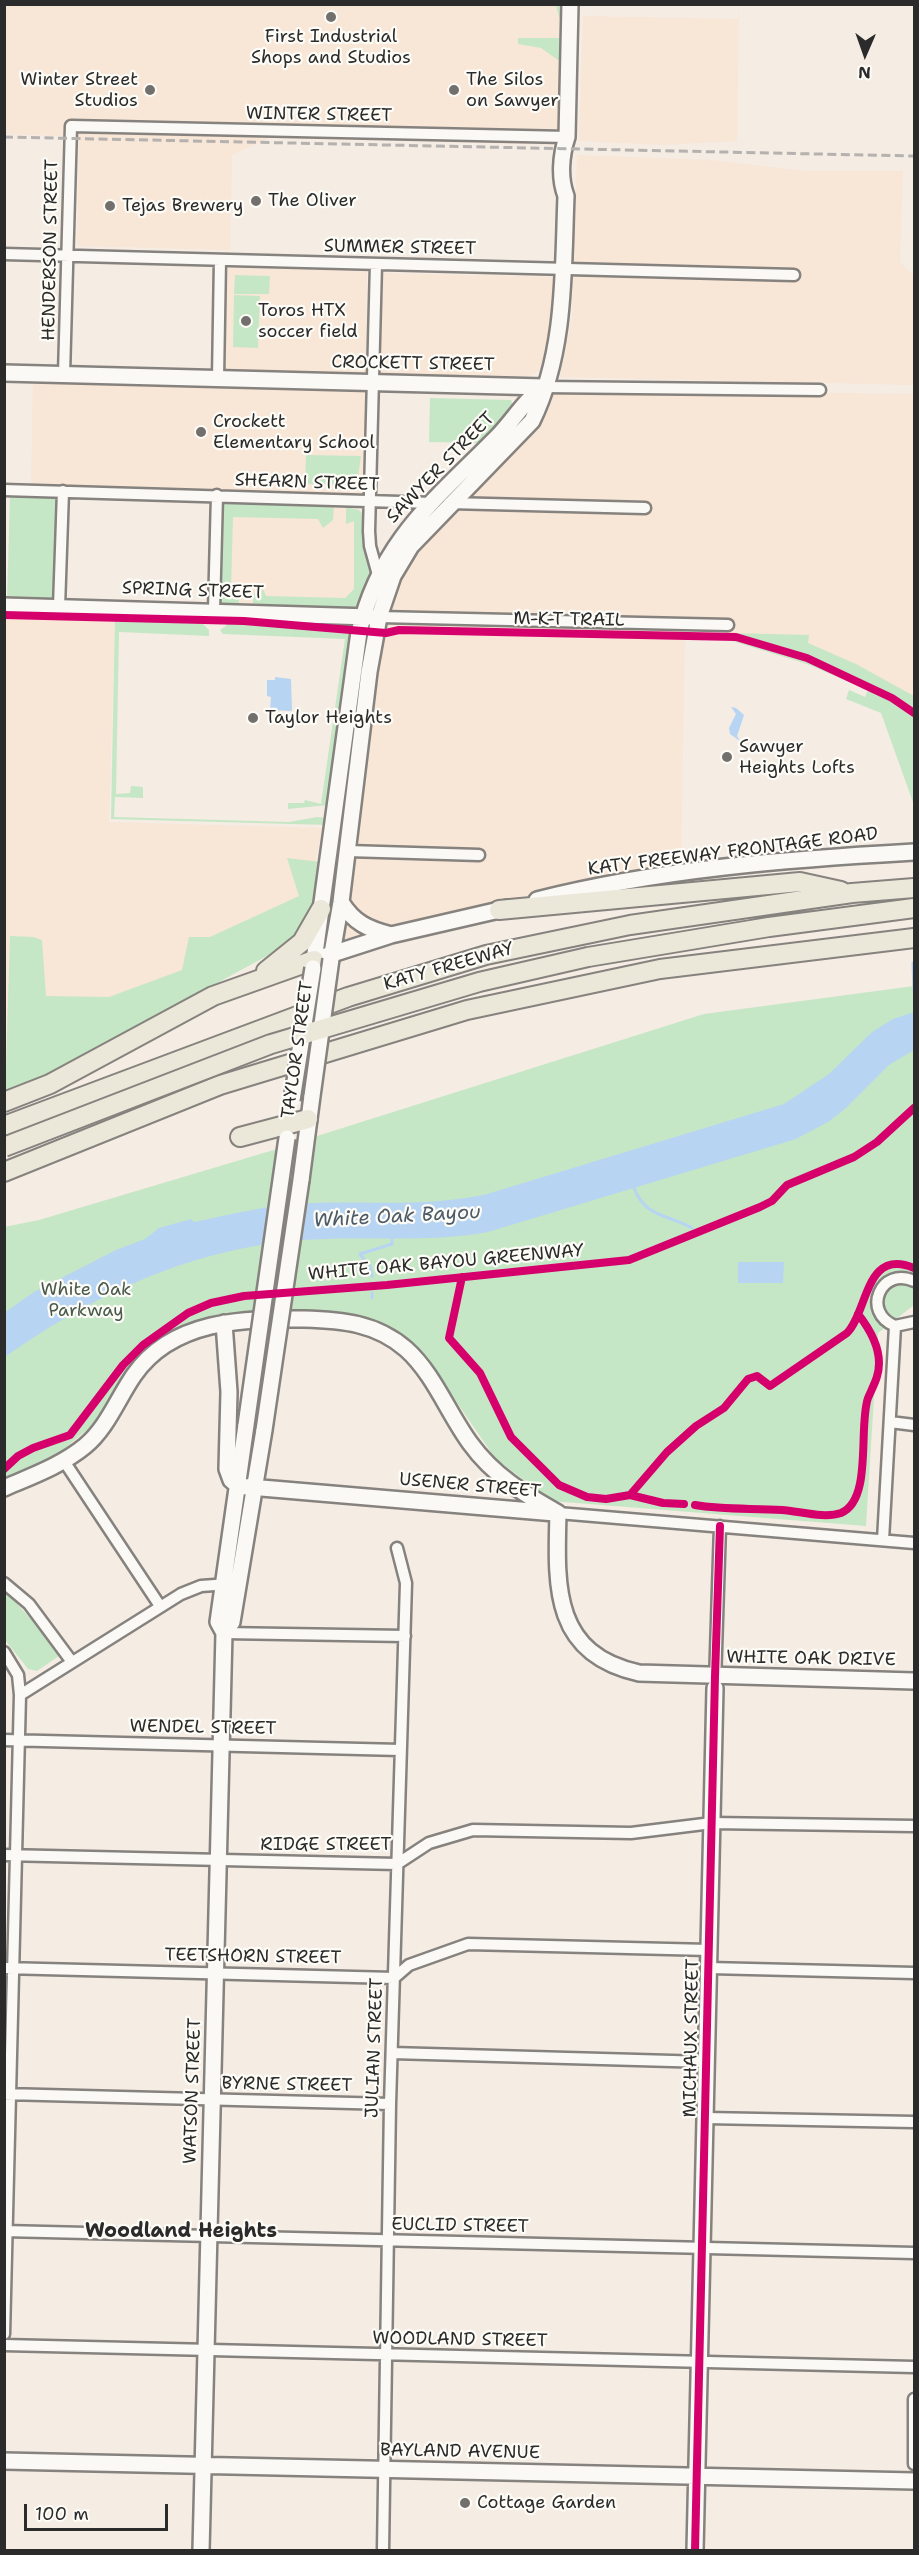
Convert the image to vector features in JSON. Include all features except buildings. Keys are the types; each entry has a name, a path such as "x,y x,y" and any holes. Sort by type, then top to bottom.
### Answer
{"highway":[{"path":"499,910 800,882 854,893"},
{"name":"KATY FREEWAY","path":"4,1126 277,1022 418,974 554,939 630,925 854,893 915,888"},
{"path":"858,918 915,908"},
{"path":"257,979 302,942 321,909"},
{"path":"4,1147 271,1044 479,982 588,957 770,927 915,915"},
{"path":"4,1172 220,1085 467,1010 660,969 915,938"},
{"path":"4,1102 50,1084 213,996 257,979 322,960"},
{"path":"240,1137 307,1126"}],"street":[{"name":"SAWYER STREET","path":"380,617 393,576 411,546 532,421 541,403 550,373 558,330 563,269 566,196 562,187 563,150 567,136 570,4"},
{"name":"WINTER STREET","path":"70,126 567,136"},
{"name":"HENDERSON STREET","path":"64,374 70,126"},
{"name":"SUMMER STREET","path":"4,254 794,275"},
{"path":"218,378 220,260"},
{"path":"376,264 370,546 378,575"},
{"name":"CROCKETT STREET","path":"4,373 544,387 820,390"},
{"name":"SAWYER STREET","path":"363,616 378,575 397,541 430,504 519,415 532,395 544,387"},
{"name":"SHEARN STREET","path":"4,490 217,495 430,504 645,508"},
{"path":"59,607 63,491"},
{"path":"214,610 217,495"},
{"name":"SPRING STREET","path":"4,606 214,610 380,617"},
{"name":"TAYLOR STREET","path":"246,1487 264,1430 287,1284 312,1096 322,960 321,909 363,616"},
{"path":"380,617 728,625"},
{"name":"TAYLOR STREET","path":"246,1487 246,1425 292,1100 322,960 341,902 369,672 380,617"},
{"path":"344,742 361,743"},
{"path":"348,851 479,855"},
{"name":"KATY FREEWAY FRONTAGE ROAD","path":"322,960 391,935 569,892 650,878 856,855 915,852"},
{"path":"341,902 354,921 391,935"},
{"path":"913,1323 896,1326 888,1323 876,1304 880,1289 892,1279 900,1277 915,1281"},
{"path":"4,1488 64,1461 86,1445 102,1427 135,1373 158,1351 186,1334 224,1323 249,1319 325,1320 372,1327 385,1334 420,1363 468,1441 486,1463 517,1490 558,1513"},
{"path":"224,1323 229,1392 227,1469 231,1480 246,1487"},
{"path":"883,1540 896,1326"},
{"path":"890,1422 915,1425"},
{"path":"64,1461 160,1606"},
{"name":"USENER STREET","path":"246,1487 915,1543"},
{"name":"WATSON STREET","path":"201,2550 220,1860 224,1633 218,1622 230,1584 246,1487"},
{"path":"513,1510 517,1490"},
{"name":"WHITE OAK DRIVE","path":"558,1513 559,1594 569,1625 586,1650 610,1666 639,1673 715,1682 915,1681"},
{"name":"MICHAUX STREET","path":"695,2550 720,1526"},
{"name":"JULIAN STREET","path":"383,2550 390,2104 406,1583 397,1548"},
{"path":"4,1583 29,1604 72,1662"},
{"path":"20,1695 160,1606 201,1586 230,1584"},
{"path":"224,1633 405,1636"},
{"path":"4,1652 18,1675 20,1695 16,1855 9,1968 4,2334"},
{"name":"WENDEL STREET","path":"4,1740 400,1750"},
{"name":"RIDGE STREET","path":"4,1855 397,1864 429,1843 463,1831 631,1833 712,1823 915,1826"},
{"path":"394,1978 409,1965 468,1944 709,1950"},
{"name":"TEETSHORN STREET","path":"9,1968 394,1978"},
{"path":"709,1968 915,1973"},
{"path":"392,2053 707,2062"},
{"name":"BYRNE STREET","path":"7,2095 390,2104"},
{"path":"706,2118 915,2122"},
{"name":"EUCLID STREET","path":"6,2231 915,2253"},
{"name":"WOODLAND STREET","path":"4,2345 915,2367"},
{"path":"915,2399 915,2464"},
{"name":"BAYLAND AVENUE","path":"4,2461 915,2481"}],"shaded area":[{"path":"5,5 570,5 567,145 269,138 232,155 230,250 77,246 79,137 5,134"},
{"path":"739,5 737,141 663,145 579,141 583,16 738,19"},
{"path":"577,155 711,160 806,171 903,171 900,262 914,276 914,385 560,377 572,318"},
{"path":"228,268 367,271 366,374 224,370"},
{"path":"382,273 556,277 553,316 548,343 539,370 530,376 380,374"},
{"name":"Crockett Elementary School","path":"33,376 372,384 368,499 31,487"},
{"path":"548,389 914,394 914,708 802,650 730,633 685,632 681,869 577,884 427,918 327,951 369,636 410,543 498,452"},
{"path":"221,500 330,504 359,510 362,518 363,545 371,566 357,609 218,605"},
{"path":"115,613 109,822 322,828 303,926 5,1067 5,614"}],"green space":[{"path":"556,5 563,5 562,57 558,60 541,48 518,44 518,38 559,38 560,20"},
{"path":"235,275 270,276 269,294 234,294"},
{"name":"Toros HTX soccer field","path":"234,295 260,296 258,348 233,347"},
{"path":"430,398 511,400 513,405 480,443 429,442"},
{"path":"306,455 361,456 357,485 305,484"},
{"path":"10,496 56,496 55,602 7,600"},
{"path":"221,500 334,504 333,520 323,528 318,519 233,517 231,588 239,585 239,606 218,605"},
{"path":"346,507 362,513 363,545 373,575 360,608 253,606 253,595 258,589 263,589 266,596 345,598 354,589 354,521 346,524"},
{"path":"115,613 209,615 209,622 204,622 204,625 209,630 209,636 119,632 116,794 130,793 131,786 143,787 143,798 115,797 114,817 289,822 317,817 329,818 328,825 111,819"},
{"path":"221,615 347,626 354,639 329,805 288,809 288,803 304,803 305,800 321,804 345,639 223,634 220,630 226,626 226,623 220,622"},
{"path":"730,633 809,635 808,643 856,664 914,696 914,805 881,713 846,699 849,690 865,697 868,690 807,664 729,640"},
{"path":"287,858 321,862 308,921 296,940 5,1099 10,936 33,937 42,940 46,996 109,997 182,970 189,937 210,937 299,896"},
{"path":"914,986 914,1305 878,1333 866,1526 551,1501 495,1458 429,1362 381,1325 354,1316 291,1312 317,1136 704,1014"},
{"name":"White Oak Parkway","path":"277,1149 255,1313 229,1316 132,1368 93,1425 48,1462 5,1481 4,1227 39,1220"},
{"path":"5,1591 34,1622 59,1656 37,1671 28,1669 5,1640"}],"water":[{"path":"275,677 291,679 292,711 270,710 271,697 267,696 267,680 275,680"},
{"path":"731,707 744,715 737,736 740,741 730,734 729,728 736,714"},
{"name":"White Oak Bayou","path":"914,1012 914,1050 889,1065 846,1108 828,1122 796,1139 488,1232 448,1237 281,1242 238,1249 197,1260 117,1291 78,1311 5,1357 4,1313 34,1292 116,1250 145,1239 159,1228 191,1219 194,1222 282,1205 444,1201 487,1194 784,1104 829,1074 872,1032 893,1019"},
{"path":"738,1262 784,1262 783,1283 738,1283"}],"waterway":[{"path":"913,963 914,992"},
{"path":"634,1187 638,1197 651,1210 692,1228"},
{"name":"White Oak Bayou","path":"372,1276 370,1267 360,1254 392,1244 392,1234"},
{"path":"372,1293 372,1298"}],"railway":[{"path":"4,137 914,156"}],"cycle path":[{"name":"M-K-T TRAIL","path":"4,615 244,621 386,633 399,630 736,637 807,658 892,698 914,713"},
{"name":"WHITE OAK BAYOU GREENWAY","path":"4,1469 18,1456 33,1448 70,1435 123,1365 143,1345 188,1313 211,1303 244,1296 387,1285 629,1260 772,1201 787,1185 854,1157 877,1142 914,1108"},
{"path":"630,1495 667,1452 696,1426 724,1408 748,1379 757,1376 770,1386 847,1333 854,1323 870,1285 886,1266 898,1264 914,1268"},
{"name":"WHITE OAK BAYOU GREENWAY","path":"462,1277 449,1338 480,1373 511,1437 559,1485 587,1497 606,1499 630,1495 663,1503 684,1504"},
{"path":"695,1505 827,1515 841,1513 851,1505 861,1478 865,1410 879,1368 873,1337 858,1314"},
{"path":"695,2550 720,1526"}],"place":[{"name":"First Industrial Shops and Studios","path":"331,17"},
{"name":"Winter Street Studios","path":"150,90"},
{"name":"The Silos on Sawyer","path":"454,90"},
{"name":"The Oliver","path":"256,201"},
{"name":"Tejas Brewery","path":"110,206"},
{"name":"Toros HTX soccer field","path":"246,321"},
{"name":"Crockett Elementary School","path":"201,432"},
{"name":"Taylor Heights","path":"253,718"},
{"name":"Sawyer Heights Lofts","path":"727,757"},
{"name":"Cottage Garden","path":"465,2503"}],"district":[{"name":"Woodland Heights","path":"181,2232"}]}
